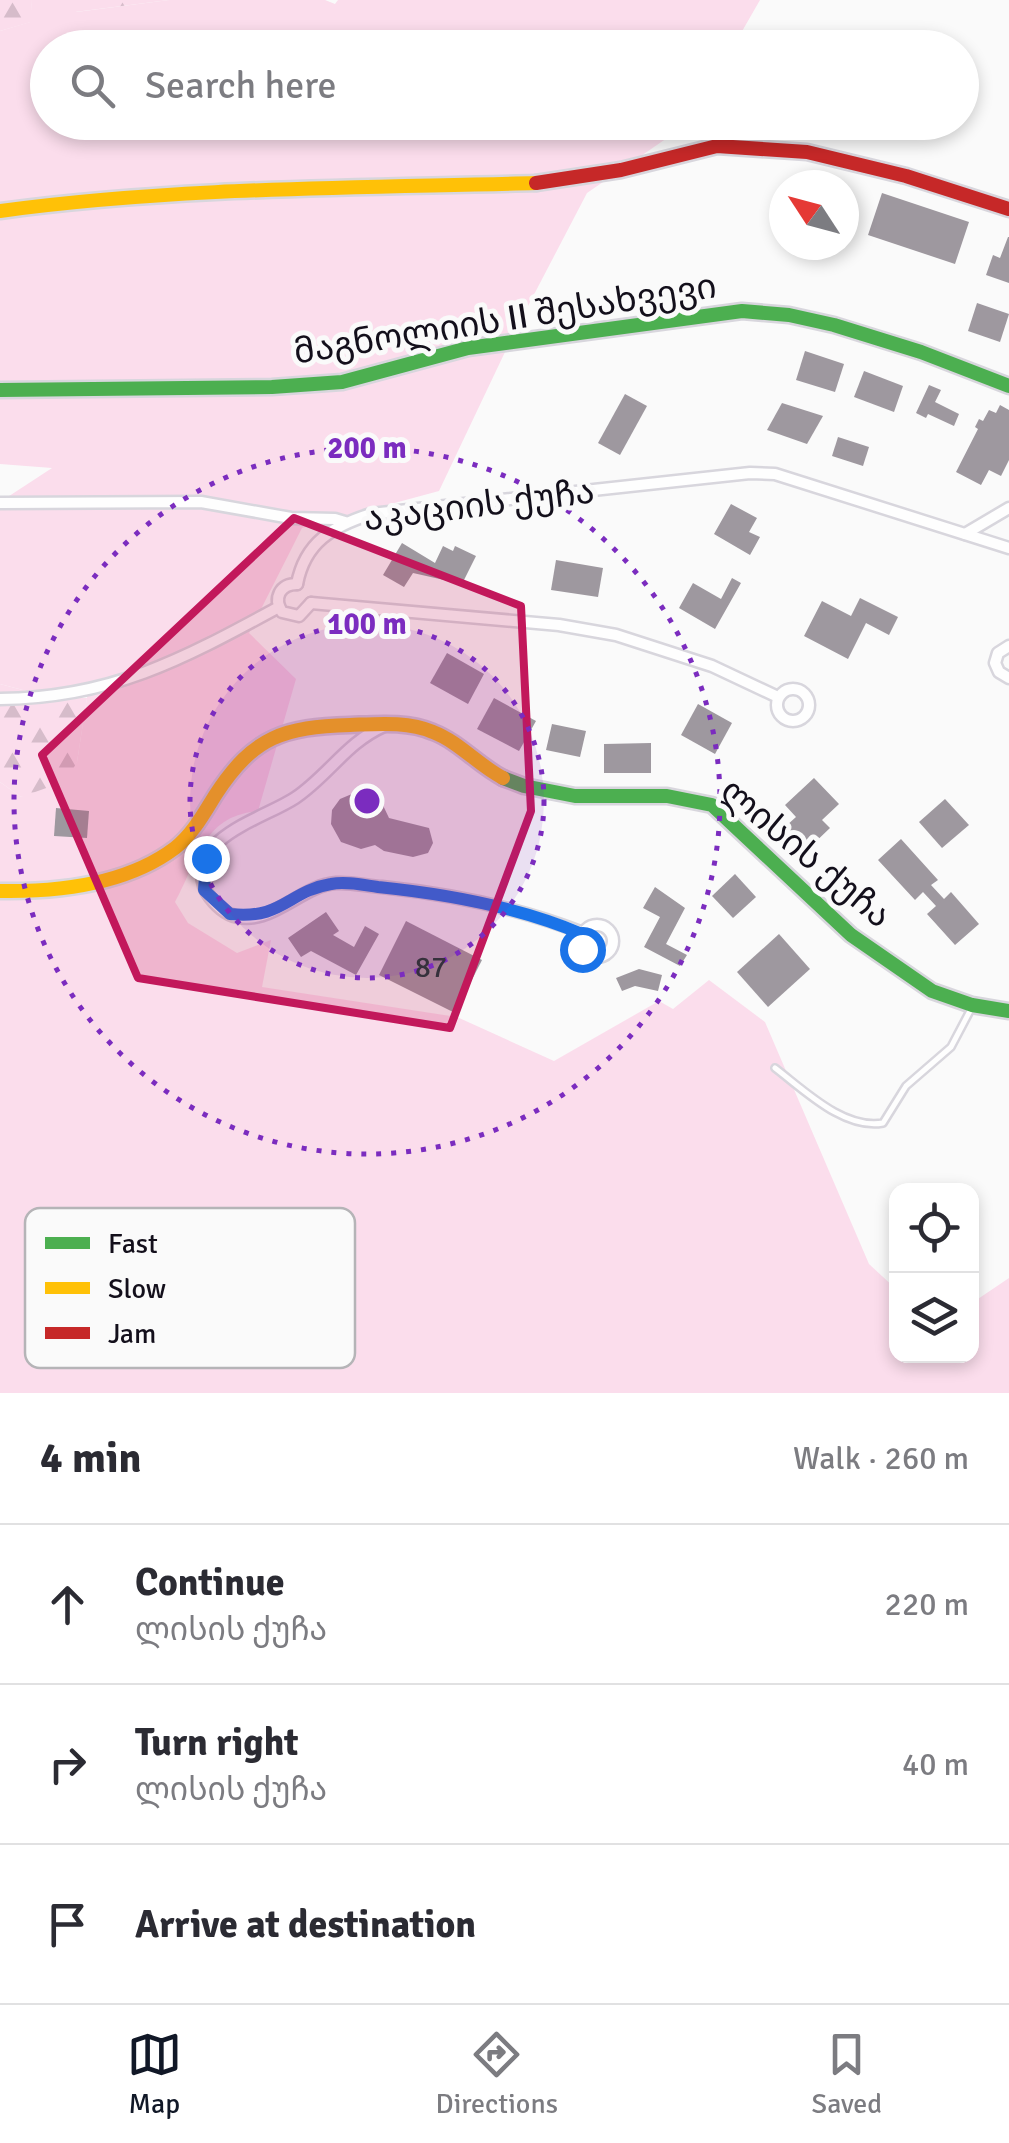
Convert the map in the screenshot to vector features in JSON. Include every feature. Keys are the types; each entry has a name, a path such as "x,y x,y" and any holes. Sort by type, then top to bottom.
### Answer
{"street":[{"path":"0,211 170,194 544,182 622,170 717,146 807,152 906,176 1009,210"},
{"name":"მაგნოლიის II შესახვევი","path":"0,390 272,387 342,382 468,348 742,311 834,324 1009,386"},
{"name":"აკაციის ქუჩა","path":"297,584 301,564 322,536 344,522 371,514 762,473 1009,548"},
{"path":"0,503 201,502 291,518 344,522"},
{"path":"966,534 1009,508"},
{"path":"278,607 281,590 297,584 309,592 311,603"},
{"path":"278,607 287,616 299,616 311,603"},
{"path":"311,603 559,624 616,635 682,655 778,697"},
{"path":"0,699 48,698 100,689 140,676 201,649 278,607"},
{"path":"1008,680 995,662 998,653 1009,646"},
{"name":"ლისის ქუჩა","path":"0,892 52,891 158,859 177,847 192,830 247,755 278,734 374,723 422,728 446,739 514,784 591,798 658,795 694,798 712,805 850,935 932,991 1009,1011"},
{"path":"388,725 358,740 298,797 219,841 206,858 202,878 204,890 213,901 230,914 261,915 312,888 336,883 405,890 538,915 582,934"}],"lane":[{"path":"774,1068 830,1109 866,1126 882,1123 906,1086 951,1047 972,1004"}],"highlighted area":[{"path":"294,518 521,606 531,811 450,1028 138,978 42,755"}],"green space":[{"path":"0,0 32,0 31,22 0,31"},
{"path":"32,0 75,0 76,12 169,0 325,0 335,4 338,0 760,0 743,30 30,30 30,140 664,140 587,193 516,329 439,491 302,528 249,633 296,679 258,811 239,815 213,831 175,902 188,923 237,953 271,940 262,987 457,1017 554,1061 659,1001 673,1009 709,980 765,1022 869,1264 889,1283 889,1363 979,1363 979,1298 1009,1278 1009,1393 0,1393 0,782 21,797 77,762 87,697 38,694 0,684 0,502 52,468 0,464 0,31 30,22"},
{"path":"75,0 169,0 75,12"},
{"path":"0,684 38,694 87,698 77,762 66,781 21,797 0,782"}],"building":[{"path":"882,193 969,222 955,264 868,235"},
{"path":"1008,237 1009,283 986,275 993,255 1000,258"},
{"path":"977,303 1009,314 1000,342 968,331"},
{"path":"805,351 844,364 835,392 796,380"},
{"path":"864,371 903,386 894,412 854,397"},
{"path":"929,385 941,390 935,402 959,414 954,426 916,413"},
{"path":"625,394 647,406 620,455 598,443"},
{"path":"782,403 823,416 807,444 767,430"},
{"path":"1000,405 1009,410 1009,460 1001,476 989,470 981,485 956,472 978,429 975,427 979,419 983,421 989,410 996,413"},
{"path":"838,437 869,447 863,466 832,456"},
{"path":"731,504 757,518 749,532 760,537 750,555 714,534"},
{"path":"402,543 435,563 443,546 453,551 455,546 476,556 462,584 413,573 404,587 383,575"},
{"path":"556,560 603,568 598,597 551,590"},
{"path":"732,578 741,583 715,629 679,608 693,583 721,599"},
{"path":"860,598 898,617 889,635 866,623 848,659 804,636 822,601 851,616"},
{"path":"447,653 484,674 468,704 430,683"},
{"path":"494,698 536,721 519,751 477,729"},
{"path":"698,704 732,723 715,754 681,735"},
{"path":"552,724 586,731 580,757 546,750"},
{"path":"651,743 651,773 604,773 604,744"},
{"path":"814,778 839,804 822,820 830,828 808,849 786,826 796,817 785,805"},
{"path":"359,791 379,797 389,818 429,828 433,843 428,853 413,857 384,851 375,845 361,849 341,842 331,824 332,810 340,799"},
{"path":"945,799 969,825 942,848 919,822"},
{"path":"56,808 89,811 87,838 54,836"},
{"path":"901,839 938,880 931,885 944,899 951,892 979,924 955,945 927,914 936,906 923,892 915,900 878,860"},
{"path":"735,874 756,897 733,918 712,896"},
{"path":"655,887 685,908 666,944 687,955 680,966 644,947 660,917 643,908"},
{"path":"326,912 339,931 333,935 354,947 365,926 379,934 356,975 311,951 301,957 288,938"},
{"path":"406,921 482,960 455,1013 379,975"},
{"path":"779,934 810,969 768,1007 737,972"},
{"path":"639,969 662,975 658,991 635,986 622,991 616,978"}],"traffic: fast":[{"path":"0,390 272,387 342,382 468,348 742,311 789,315 834,325 921,352 1009,386"},
{"path":"503,778 575,796 667,796 712,805 851,935 932,991 972,1005 1009,1011"}],"traffic: slow":[{"path":"0,211 200,193 536,183"},
{"path":"0,891 91,884 156,861 187,836 244,759 272,738 289,732 382,724 423,728 442,736 503,778"}],"traffic: jam":[{"path":"536,183 621,170 717,146 807,152 906,176 1009,209"}],"route":[{"path":"206,858 204,890 230,914 261,915 312,888 336,883 405,890 538,915 582,934 582,949"}]}
